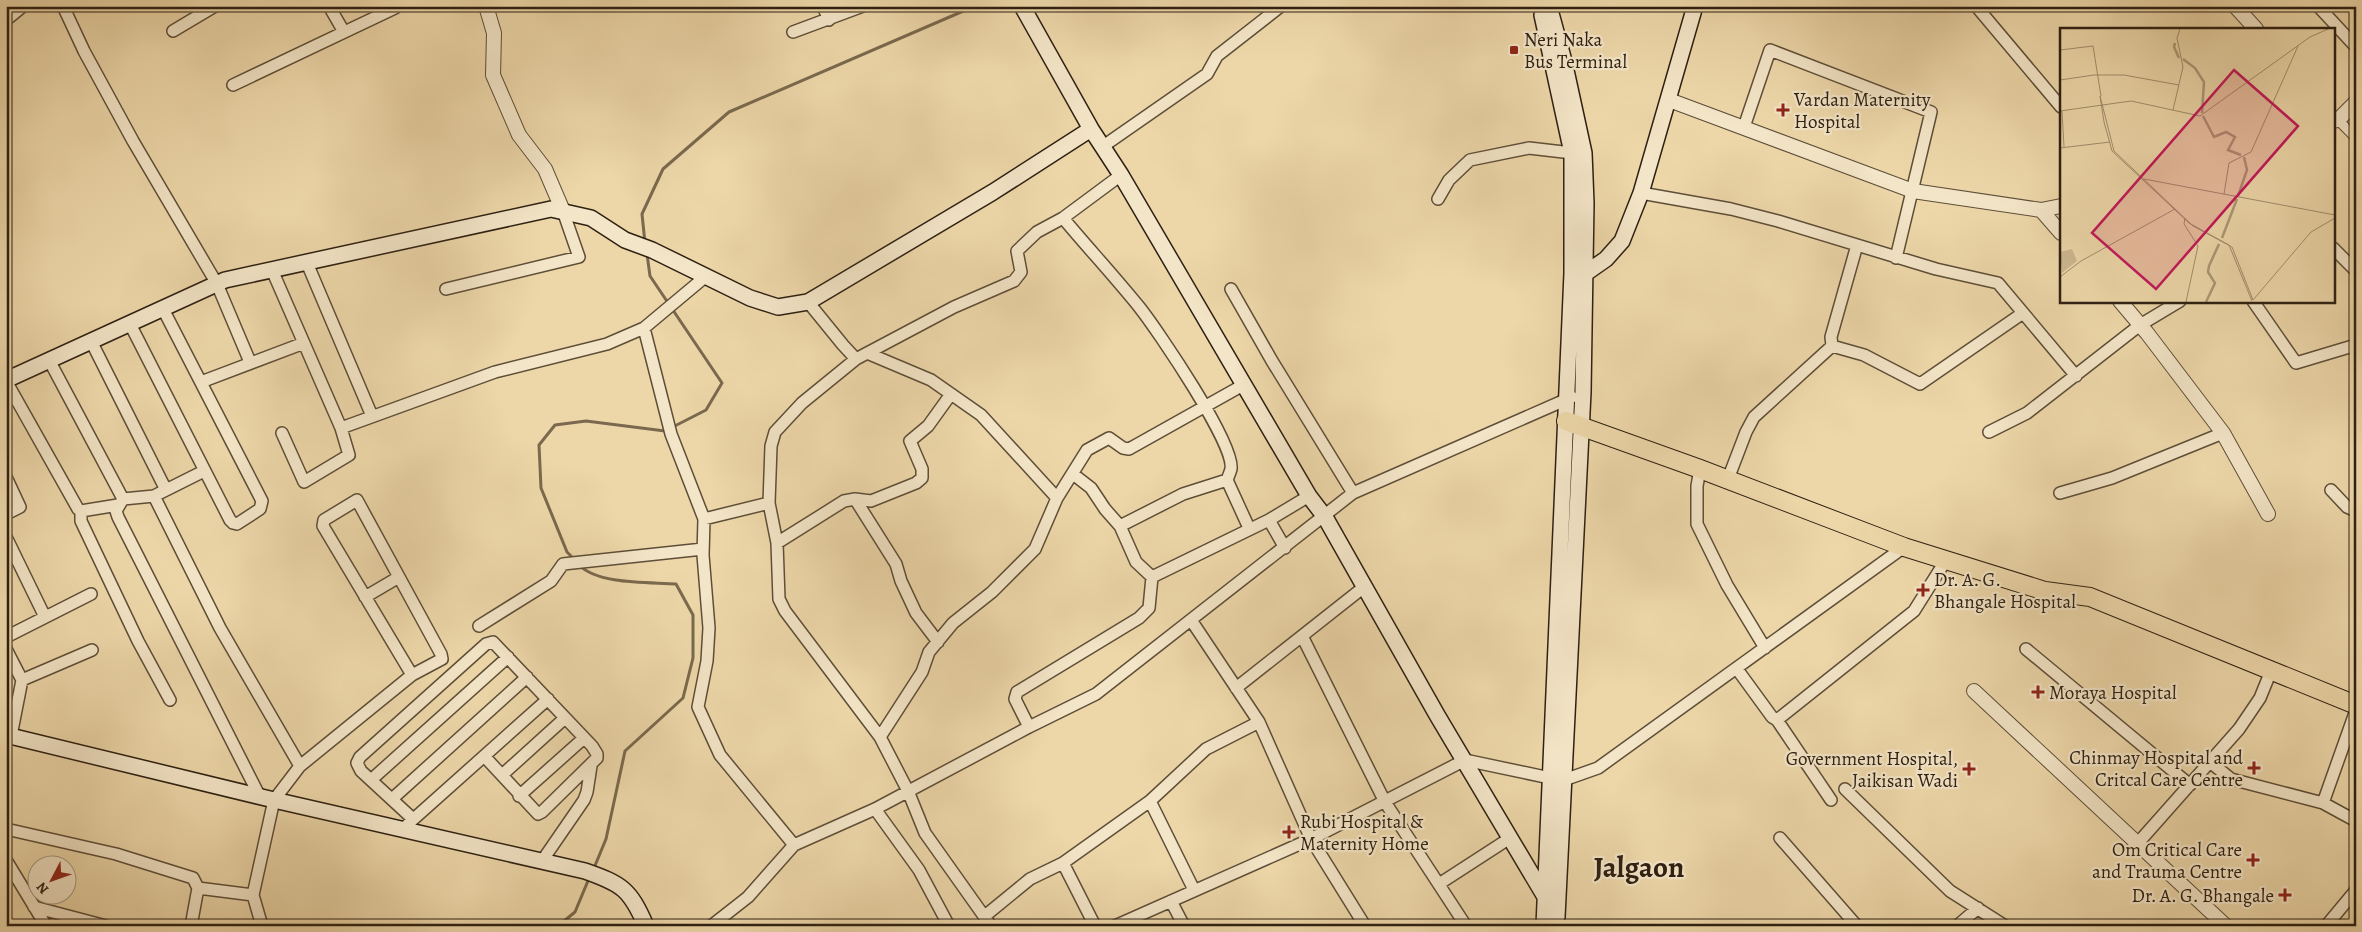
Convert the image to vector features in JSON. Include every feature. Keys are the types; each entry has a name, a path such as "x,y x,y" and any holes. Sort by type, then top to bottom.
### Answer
{"main road":[{"path":"1022,6 1091,129 1121,175 1246,384 1309,496 1325,517 1436,715 1465,760 1545,898 1556,922"},
{"path":"1540,6 1584,153 1579,273 1567,399 1573,423"},
{"path":"1549,6 1572,153 1583,392 1573,423 1557,779 1556,922"},
{"path":"1579,273 1606,259 1622,242 1641,193 1695,6"},
{"path":"6,380 217,284 272,270 551,210 591,218 625,240 652,250 750,298 778,307 808,302 993,192 1091,129"},
{"path":"1573,423 1728,479 1904,547 2045,591 2090,597 2356,705"},
{"path":"9,736 267,798 408,824 585,871 616,882 636,903 646,926"},
{"path":"1544,926 1557,779"}],"street":[{"path":"6,20 23,6"},
{"path":"63,6 84,51 133,141 217,284 250,362"},
{"path":"173,30 215,6"},
{"path":"329,6 344,32"},
{"path":"446,289 579,257 563,211 545,169 519,135 493,75 494,33 486,6"},
{"path":"823,6 829,20"},
{"path":"793,32 863,6"},
{"path":"1102,147 1207,74 1217,56 1281,6"},
{"path":"1976,6 2060,106"},
{"path":"2235,6 2255,28"},
{"path":"2318,6 2356,47"},
{"path":"233,85 395,8"},
{"path":"1744,127 1770,50 1931,112 1896,258"},
{"path":"1669,100 1913,191 2041,210 2060,206"},
{"path":"2356,102 2335,119 2356,138"},
{"path":"1438,199 1449,180 1470,160 1529,148 1572,153"},
{"path":"1121,175 1063,218 1038,232 1017,251 1022,272 1014,281 954,306 862,356 802,404 775,432 771,446 769,503 777,543 779,599 785,610 880,737 908,790 925,833 989,921 1030,879 1062,863 1150,801 1206,749 1259,722"},
{"path":"1641,193 1731,210 1896,258 1998,283 2076,376"},
{"path":"2041,210 2060,233"},
{"path":"1063,218 1141,309 1204,407 1220,434 1230,458 1231,469 1227,480 1249,528"},
{"path":"1832,346 1831,337 1857,246"},
{"path":"2334,249 2356,271"},
{"path":"307,263 372,416"},
{"path":"272,270 341,428 348,455 308,482 302,480 282,433"},
{"path":"341,428 495,372 607,344 644,328 705,277"},
{"path":"1231,289 1272,361 1353,493"},
{"path":"808,302 843,345 862,356 931,380 980,415 1057,498"},
{"path":"2121,302 2223,433 2268,514"},
{"path":"1988,432 2027,413 2140,325 2178,302"},
{"path":"2254,302 2296,363 2356,345"},
{"path":"130,324 204,471 233,524 237,524 260,509 262,501 163,309"},
{"path":"1832,346 1864,355 1920,384 2023,313"},
{"path":"644,328 671,434 704,519 703,549 708,628 707,662 698,707 720,755 794,845"},
{"path":"92,341 166,490"},
{"path":"201,382 304,343"},
{"path":"1728,479 1746,432 1754,417 1832,346"},
{"path":"50,360 120,502 118,517 267,798 253,895 262,926"},
{"path":"6,380 78,509 81,511 81,521 138,641 170,700"},
{"path":"880,737 922,672 929,652 953,623 992,592 1035,549 1057,498 1087,450 1106,438 1109,438 1123,448 1129,449 1246,384"},
{"path":"711,926 748,897 794,845 875,809 1029,726 1096,694 1325,517 1353,493 1583,392"},
{"path":"777,543 848,499 871,501 916,483 922,478 922,470 910,441 928,426 951,394"},
{"path":"2060,493 2112,478 2223,433"},
{"path":"1700,469 1697,486 1697,524 1726,585 1765,648"},
{"path":"81,511 154,496 204,471"},
{"path":"1073,474 1091,488 1105,509 1120,526 1136,562 1152,577"},
{"path":"6,477 20,507 6,514"},
{"path":"1120,526 1183,494 1227,480"},
{"path":"2331,490 2347,507 2356,511"},
{"path":"154,496 220,628 300,766"},
{"path":"1152,577 1249,528 1269,520 1309,496"},
{"path":"855,499 896,564 900,581 916,613 938,642"},
{"path":"267,798 300,766 412,675 442,659 359,502 353,501 324,520 323,526 412,675"},
{"path":"704,519 769,503"},
{"path":"1269,520 1285,548"},
{"path":"6,537 45,617"},
{"path":"1114,926 1311,839 1465,760 1557,779 1598,768 1904,547"},
{"path":"479,626 551,581 563,564 703,549"},
{"path":"1777,720 1914,610 1946,560"},
{"path":"365,597 399,577"},
{"path":"1029,726 1015,699 1018,692 1138,618 1149,608 1152,577"},
{"path":"1236,688 1364,586"},
{"path":"6,636 91,594"},
{"path":"1191,620 1259,722 1311,839 1365,926"},
{"path":"1302,636 1385,802 1466,926"},
{"path":"484,756 519,796 538,814 591,766 597,758 597,754 584,738 548,699 493,642 489,642 390,730 360,757 357,763 361,771 392,799 408,824 484,756 548,699"},
{"path":"2026,648 2190,785"},
{"path":"6,649 22,680 9,736"},
{"path":"22,680 92,650"},
{"path":"371,780 508,657"},
{"path":"1737,669 1772,717 1777,720 1831,800"},
{"path":"2138,843 2239,729 2260,698 2270,670"},
{"path":"392,799 527,677"},
{"path":"1974,691 2226,926"},
{"path":"2323,803 2356,710"},
{"path":"502,775 565,718"},
{"path":"519,796 584,738"},
{"path":"2210,762 2231,779 2323,803 2356,821"},
{"path":"542,861 584,800 588,792 591,766"},
{"path":"1845,789 1950,891 2005,926"},
{"path":"1150,801 1194,890"},
{"path":"875,809 919,870 949,926"},
{"path":"6,829 116,854 193,878 198,888 191,926"},
{"path":"1438,884 1510,838"},
{"path":"1780,838 1857,926"},
{"path":"6,860 46,926"},
{"path":"1062,863 1095,926"},
{"path":"198,888 253,895"},
{"path":"2326,926 2356,890"},
{"path":"1171,901 1184,926"},
{"path":"34,907 106,926"},
{"path":"1957,926 1978,908"}],"waterway":[{"path":"645,243 642,214 663,169 729,112 975,6"},
{"path":"575,560 567,552 541,488 539,445 555,425 586,421 665,431 706,410 722,383 650,276 647,254"},
{"path":"579,565 599,576 611,579 676,584 693,615 693,658 683,698 625,751 606,839 594,868"},
{"path":"558,926 575,912 590,876"}],"place":[{"name":"Neri Naka Bus Terminal","path":"1514,50"},
{"name":"Vardan Maternity Hospital","path":"1783,110"},
{"name":"Dr. A. G. Bhangale Hospital","path":"1923,590"},
{"name":"Moraya Hospital","path":"2038,692"},
{"name":"Chinmay Hospital and Critcal Care Centre","path":"2254,768"},
{"name":"Government Hospital, Jaikisan Wadi","path":"1969,769"},
{"name":"Rubi Hospital & Maternity Home","path":"1289,832"},
{"name":"Om Critical Care and Trauma Centre","path":"2253,860"},
{"name":"Dr. A. G. Bhangale","path":"2285,895"}],"district":[{"name":"Jalgaon","path":"1639,867"}]}
